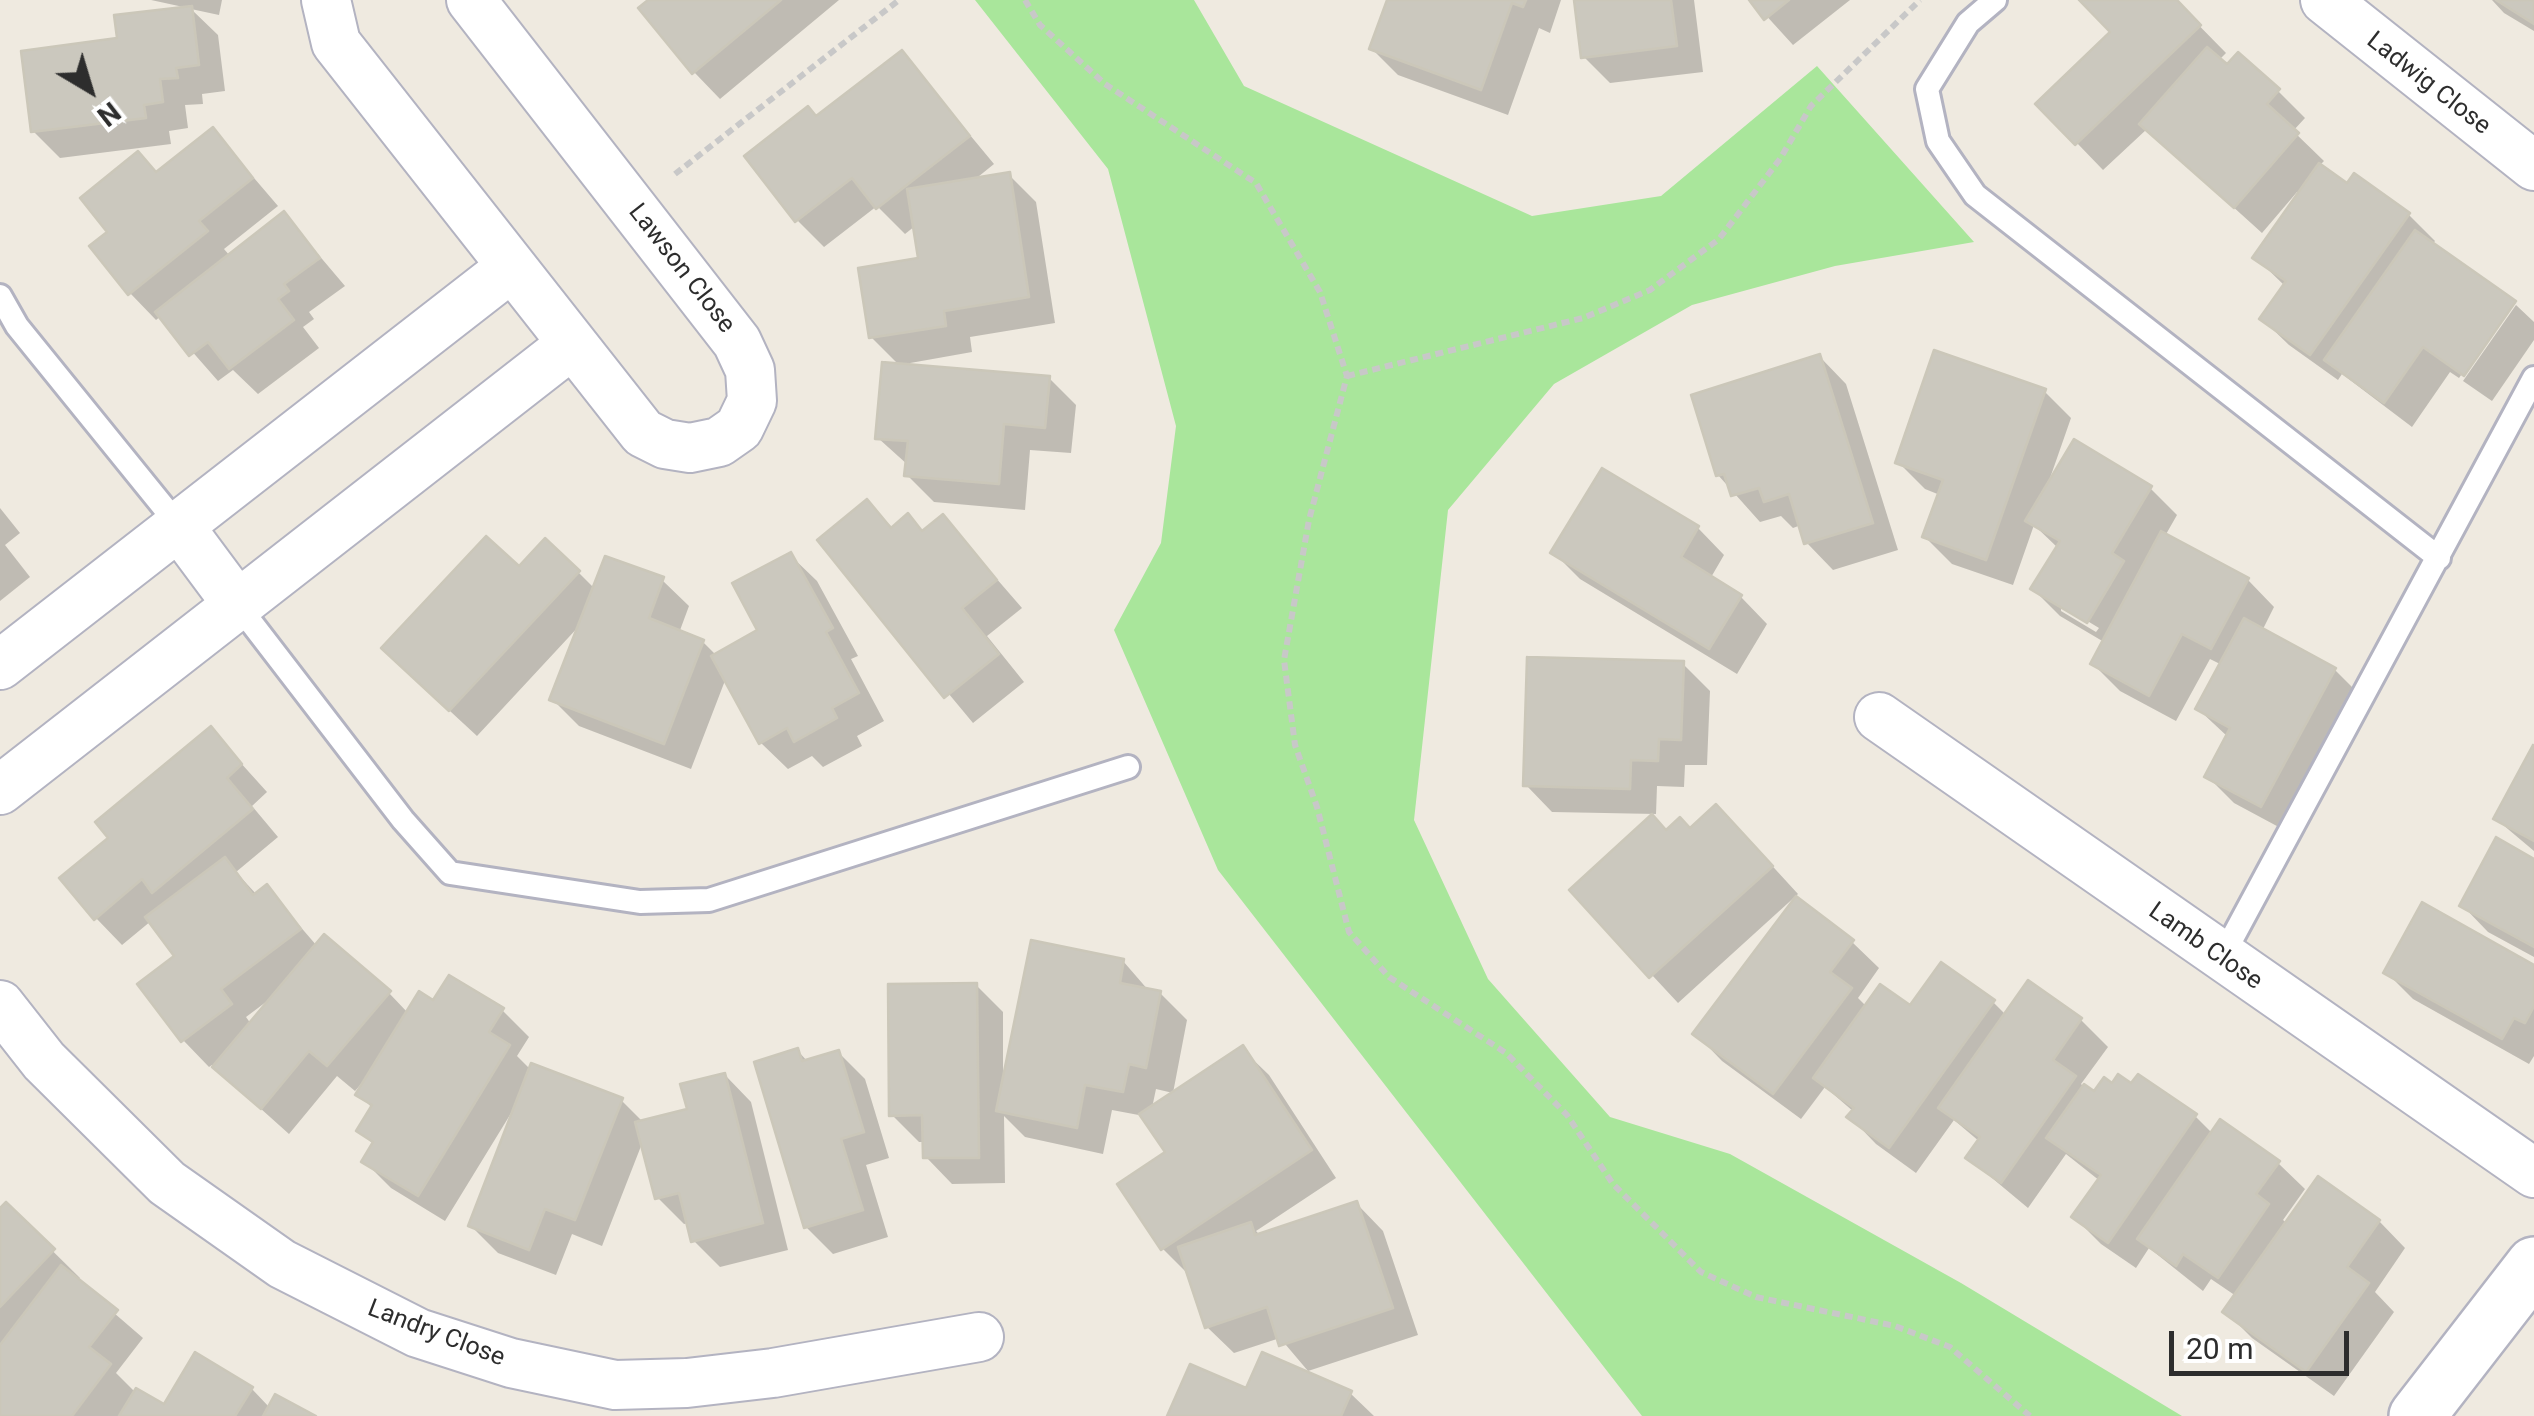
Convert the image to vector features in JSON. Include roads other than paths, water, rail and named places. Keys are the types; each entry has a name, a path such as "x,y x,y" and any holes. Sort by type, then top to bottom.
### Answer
{"street":[{"name":"Lawson Close","path":"326,0 336,43 643,434 665,444 690,448 719,442 739,428 752,401 750,370 738,342 471,0"},
{"name":"Ladwig Close","path":"2324,0 2534,166"},
{"path":"0,665 510,268"},
{"path":"0,790 571,345"},
{"path":"179,526 237,604"},
{"name":"Lamb Close","path":"1879,717 2221,959 2534,1173"},
{"name":"Landry Close","path":"0,1006 44,1061 167,1182 282,1264 418,1333 511,1364 615,1384 687,1383 772,1374 979,1337"},
{"path":"2417,1416 2534,1265"}],"lane":[{"path":"1995,0 1968,23 1927,89 1938,141 1975,195 2439,558"},
{"path":"0,296 16,326 179,526"},
{"path":"2221,959 2534,378"},
{"path":"237,604 403,820 450,873 640,902 710,900 1128,767"}]}
